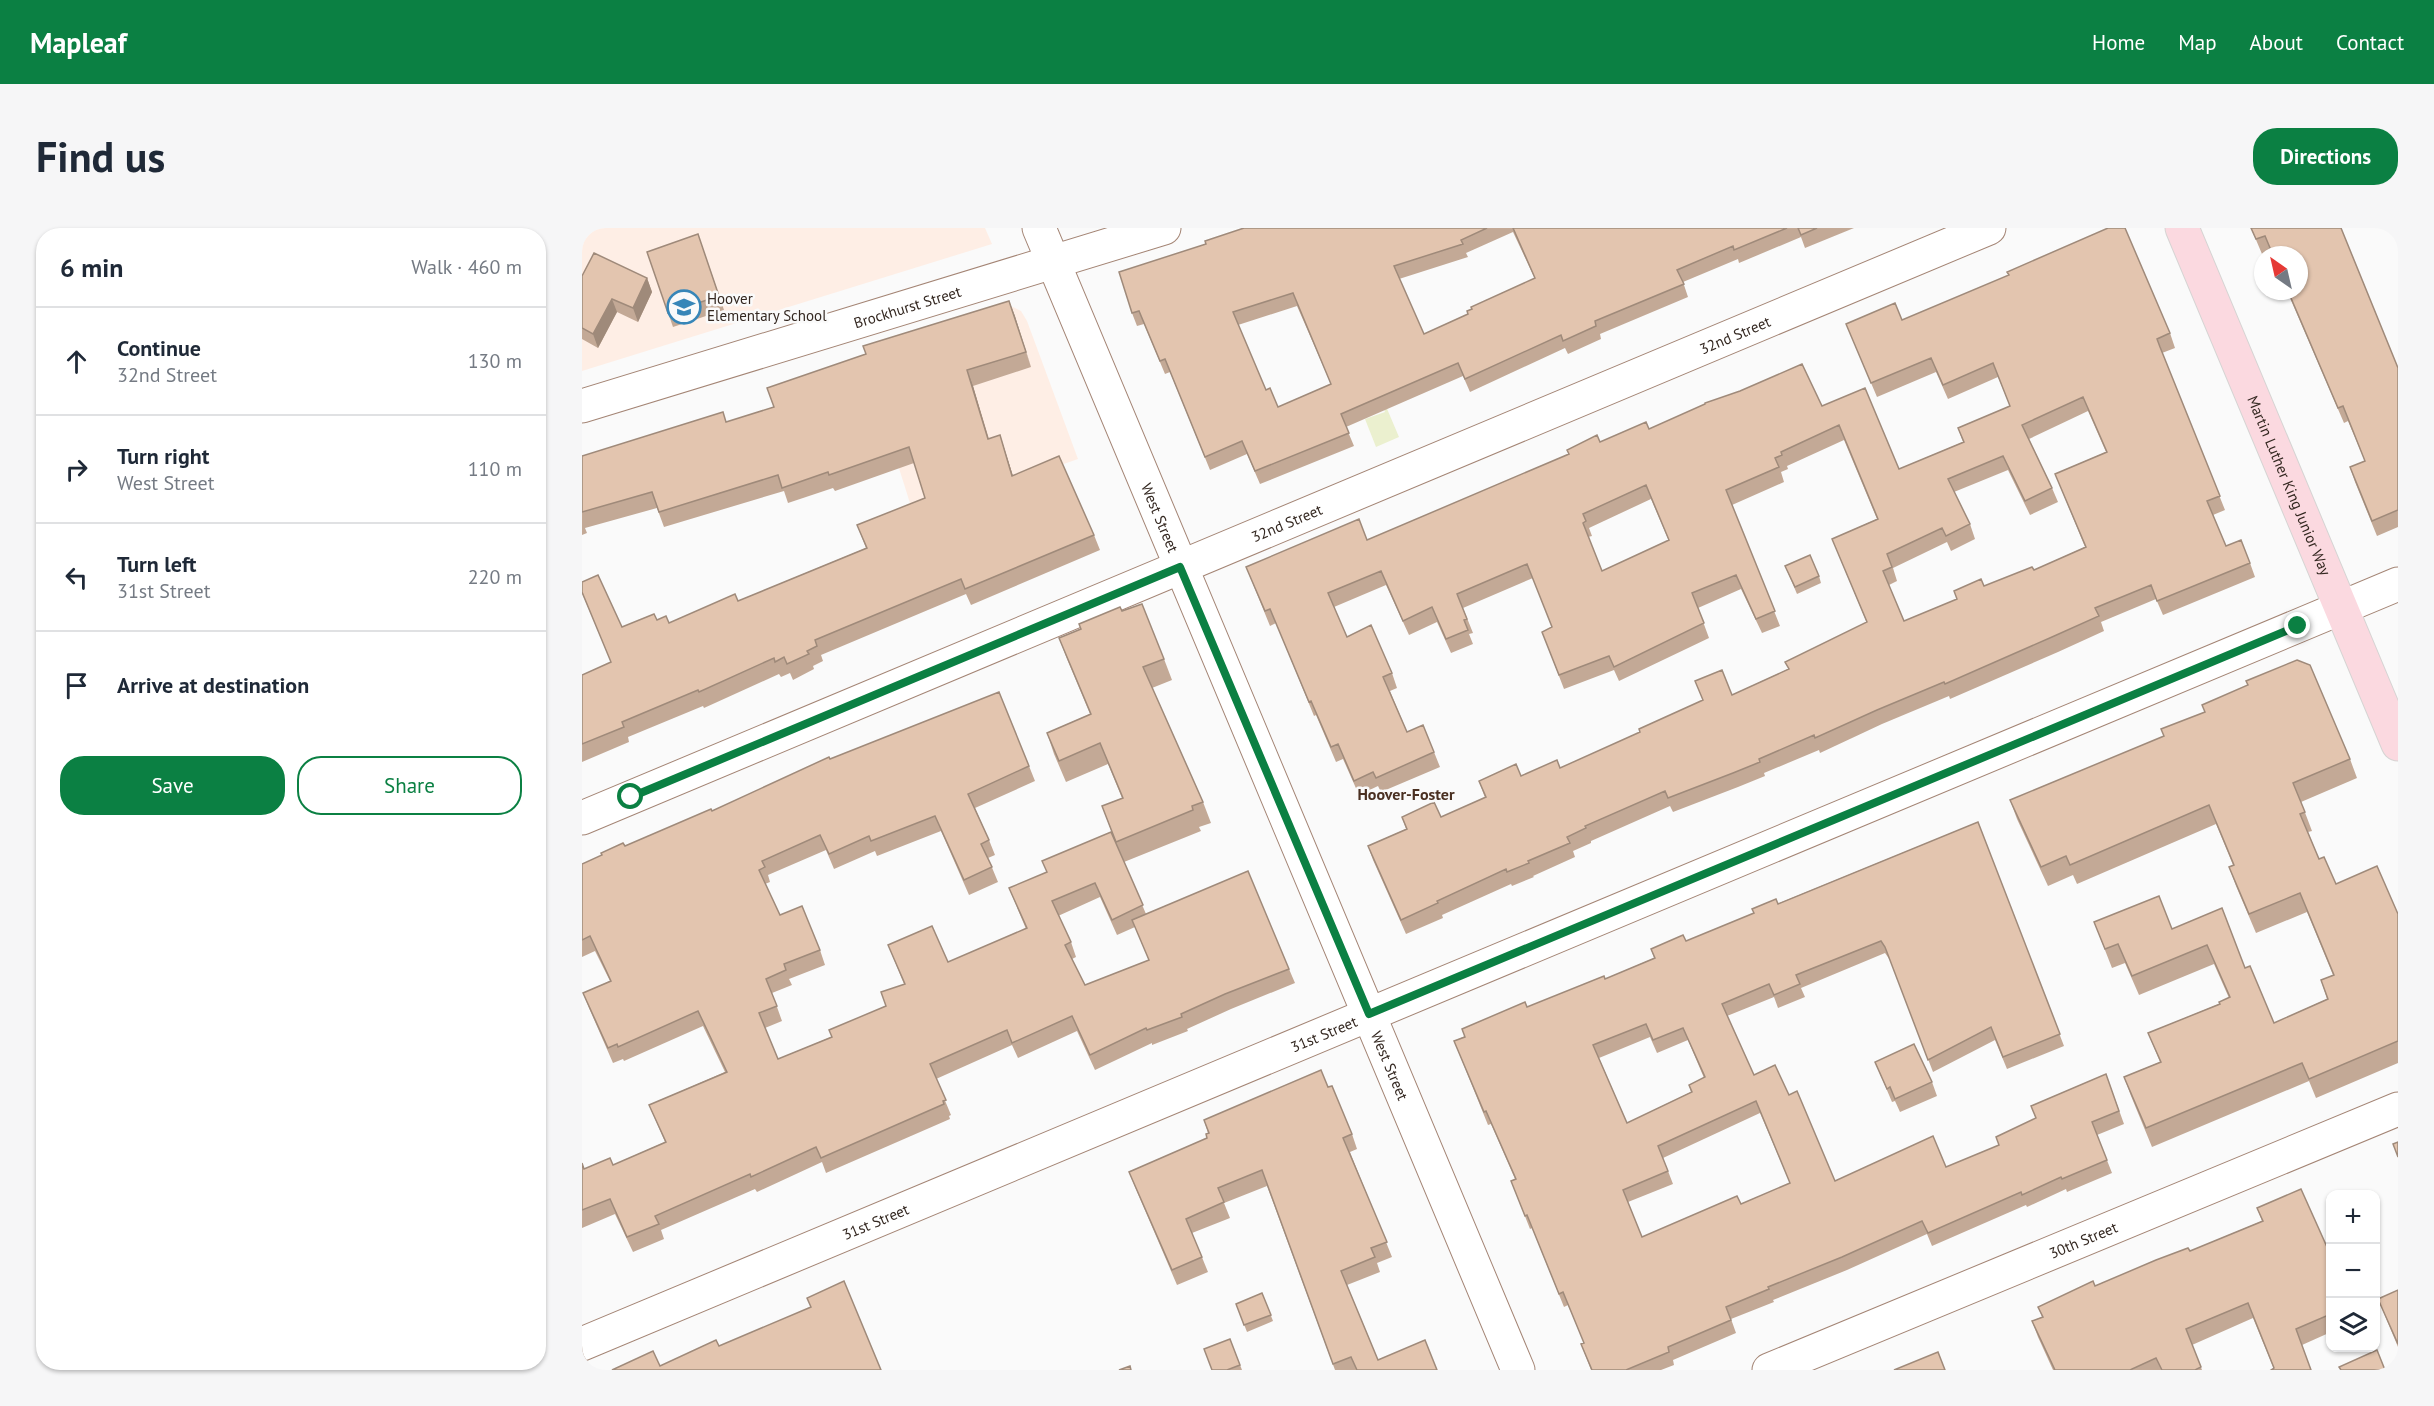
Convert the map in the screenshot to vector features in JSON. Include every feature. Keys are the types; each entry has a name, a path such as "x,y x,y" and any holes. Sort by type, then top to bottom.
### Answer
{"main road":[{"name":"Martin Luther King Junior Way","path":"2182,228 2398,744"}],"street":[{"name":"West Street","path":"1040,228 1518,1370"},
{"name":"Brockhurst Street","path":"582,406 1164,228"},
{"name":"32nd Street","path":"582,818 1989,228"},
{"name":"31st Street","path":"582,1344 2398,584"},
{"name":"30th Street","path":"1770,1370 2398,1109"}],"shaded area":[{"name":"Hoover Elementary School","path":"582,228 985,228 992,244 582,371"},
{"path":"1013,307 1021,311 1027,321 1078,459 914,516 883,417 1007,308"}],"green space":[{"path":"1369,371 1371,371 1399,437 1376,447 1365,419 1385,412"}],"building":[{"path":"1244,228 1487,228 1461,240 1463,244 1394,266 1424,334 1468,314 1467,311 1472,309 1471,307 1535,278 1513,228 1787,228 1734,250 1733,246 1677,270 1684,284 1595,321 1596,326 1563,341 1561,335 1465,379 1458,363 1341,414 1349,433 1255,471 1242,441 1205,457 1165,359 1160,361 1139,311 1132,313 1119,272 1206,244 1205,241","holes":["1293,293 1331,384 1278,407 1270,388 1266,390 1233,312"]},
{"path":"1798,228 1817,228 1801,235"},
{"path":"2108,228 2125,228 2170,333 2157,339 2220,496 2207,501 2226,546 2241,540 2250,563 2157,601 2151,585 2095,608 2099,616 1945,684 1944,682 1815,738 1814,735 1733,773 1668,798 1665,791 1585,826 1586,828 1567,837 1570,843 1507,872 1506,869 1401,920 1368,846 1407,829 1402,817 1434,802 1441,817 1486,797 1479,781 1516,764 1521,776 1557,760 1560,768 1640,732 1639,729 1703,700 1695,681 1722,670 1732,695 1789,669 1785,662 1867,622 1832,539 1878,519 1839,425 1781,452 1782,455 1775,458 1779,467 1726,490 1775,611 1756,619 1736,575 1692,593 1704,623 1614,667 1609,656 1559,675 1542,632 1552,627 1527,564 1457,594 1467,619 1464,620 1468,630 1446,639 1432,607 1403,621 1381,571 1328,593 1347,637 1371,625 1392,673 1383,677 1407,732 1423,725 1434,752 1376,778 1373,772 1354,781 1338,744 1331,747 1311,701 1309,702 1270,609 1265,611 1246,567 1359,519 1367,540 1569,454 1567,450 1597,435 1600,442 1646,422 1649,429 1705,403 1740,391 1802,364 1822,406 1865,388 1899,469 1964,442 1958,428 2010,406 1993,363 1943,385 1931,358 1871,383 1846,324 1895,303 1902,320 2009,275 2007,272","holes":["2083,397 2107,452 2055,474 2086,547 2034,570 2032,567 1984,586 1981,579 1954,591 1957,599 1904,621 1883,571 1892,567 1887,554 1942,528 1946,536 1970,524 1948,479 2003,456 2025,501 2052,488 2022,425","1646,485 1669,540 1602,571 1583,523 1586,521 1583,514"]},
{"path":"2251,228 2341,228 2398,368 2398,510 2372,521 2350,467 2365,461 2343,406 2338,408 2292,300 2308,300 2308,246 2269,246 2265,236 2256,239"},
{"path":"698,234 719,296 668,313 647,252"},
{"path":"594,253 647,278 633,308 612,299 593,334 582,328 582,276"},
{"path":"1009,301 1026,352 967,370 988,439 1000,435 1012,476 1059,456 1094,535 965,589 961,579 815,640 817,646 807,651 809,654 787,664 784,657 775,662 774,658 699,692 698,690 622,722 624,727 582,744 582,675 611,662 582,592 582,582 598,575 622,627 654,614 657,620 666,616 669,623 735,594 738,601 867,548 857,525 925,498 909,447 829,475 828,472 782,488 778,475 659,512 652,492 582,512 582,456 723,412 726,422 774,407 767,388 866,354 863,346"},
{"path":"1810,555 1819,576 1795,587 1785,566"},
{"path":"1142,604 1164,659 1143,667 1203,802 1192,806 1193,810 1116,842 1102,806 1123,798 1100,743 1059,761 1047,733 1091,714 1059,638 1081,629 1079,624 1120,607 1122,611"},
{"path":"2297,660 2310,665 2350,759 2293,783 2305,812 2300,814 2319,859 2324,857 2336,884 2377,866 2398,914 2398,1041 2309,1079 2302,1063 2146,1128 2124,1077 2161,1062 2148,1033 2220,1004 2219,1002 2230,997 2207,945 2132,976 2118,944 2105,949 2094,922 2159,896 2172,929 2222,908 2245,968 2250,966 2274,1023 2328,999 2321,980 2334,975 2300,893 2249,914 2229,867 2234,865 2209,805 2070,865 2066,856 2041,867 2010,800 2164,736 2161,729 2205,712 2202,705 2248,685 2246,681"},
{"path":"999,692 1029,766 968,794 989,840 981,844 992,867 964,880 935,816 871,841 869,836 829,854 820,835 762,861 765,867 759,870 780,915 802,906 820,950 784,964 786,970 766,979 777,1006 759,1013 778,1059 832,1037 829,1030 886,1006 881,992 905,984 888,945 932,926 948,962 1027,928 1009,888 1047,872 1042,861 1111,832 1143,905 1112,920 1095,883 1052,901 1071,942 1065,945 1085,985 1149,960 1132,920 1248,871 1289,969 1225,994 1181,1014 1182,1017 1147,1030 1146,1028 1090,1055 1072,1016 1012,1043 1007,1030 930,1064 946,1100 943,1101 944,1104 821,1158 816,1147 751,1177 750,1174 655,1216 659,1224 627,1237 610,1199 582,1210 582,1163 584,1169 610,1158 613,1165 666,1142 649,1105 727,1072 698,1011 618,1047 617,1044 608,1048 583,993 611,981 590,936 582,940 582,864 623,843 625,846 711,809 712,811 829,757 830,759"},
{"path":"1978,822 2060,1034 2003,1057 1991,1027 1928,1060 1881,941 1796,975 1800,984 1774,995 1769,984 1722,1004 1754,1075 1775,1065 1789,1095 1797,1091 1835,1181 1933,1136 1946,1167 1999,1145 1996,1137 2036,1118 2031,1106 2106,1074 2119,1111 2092,1122 2107,1160 2022,1195 2021,1192 1928,1233 1922,1221 1726,1307 1731,1320 1668,1347 1669,1352 1626,1370 1592,1370 1581,1344 1584,1343 1563,1292 1559,1294 1511,1181 1516,1179 1454,1041 1465,1037 1462,1029 1525,1002 1527,1007 1655,958 1651,949 1683,935 1686,941 1754,913 1752,909 1776,899 1778,904","holes":["1646,1024 1653,1040 1683,1028 1705,1077 1689,1085 1692,1092 1627,1123 1593,1045","1756,1101 1790,1183 1741,1204 1737,1196 1642,1237 1623,1190 1668,1171 1658,1146"]},
{"path":"1914,1044 1932,1082 1895,1099 1890,1087 1887,1089 1875,1062"},
{"path":"1321,1070 1328,1087 1332,1086 1352,1134 1343,1138 1387,1242 1371,1248 1375,1257 1341,1271 1378,1360 1425,1340 1437,1370 1357,1370 1351,1357 1333,1364 1262,1170 1218,1188 1224,1202 1186,1219 1202,1257 1172,1270 1129,1172 1207,1138 1206,1134 1209,1133 1204,1120"},
{"path":"2398,1142 2398,1157 2393,1144"},
{"path":"2301,1189 2326,1245 2326,1316 2296,1329 2311,1370 2271,1370 2274,1368 2248,1303 2186,1329 2201,1367 2195,1370 2162,1370 2156,1358 2130,1370 2055,1370 2032,1321 2043,1317 2038,1307 2093,1281 2095,1286 2156,1260 2188,1248 2190,1251 2263,1221 2257,1208"},
{"path":"844,1281 881,1370 612,1370 653,1351 660,1366 716,1340 719,1346 811,1307 807,1298"},
{"path":"2398,1290 2398,1344 2380,1304 2380,1298"},
{"path":"1262,1293 1271,1315 1244,1325 1236,1304"},
{"path":"1230,1339 1240,1365 1227,1370 1212,1370 1204,1349"},
{"path":"1938,1352 1945,1370 1894,1370"},
{"path":"2373,1352 2378,1352 2385,1370 2341,1370 2339,1367"},
{"path":"1130,1366 1131,1370 1119,1370"}],"place":[{"name":"Hoover Elementary School","path":"684,307"}],"district":[{"name":"Hoover-Foster","path":"1406,794"}],"route":[{"path":"631,797 1180,567 1369,1014 2298,626"}]}
